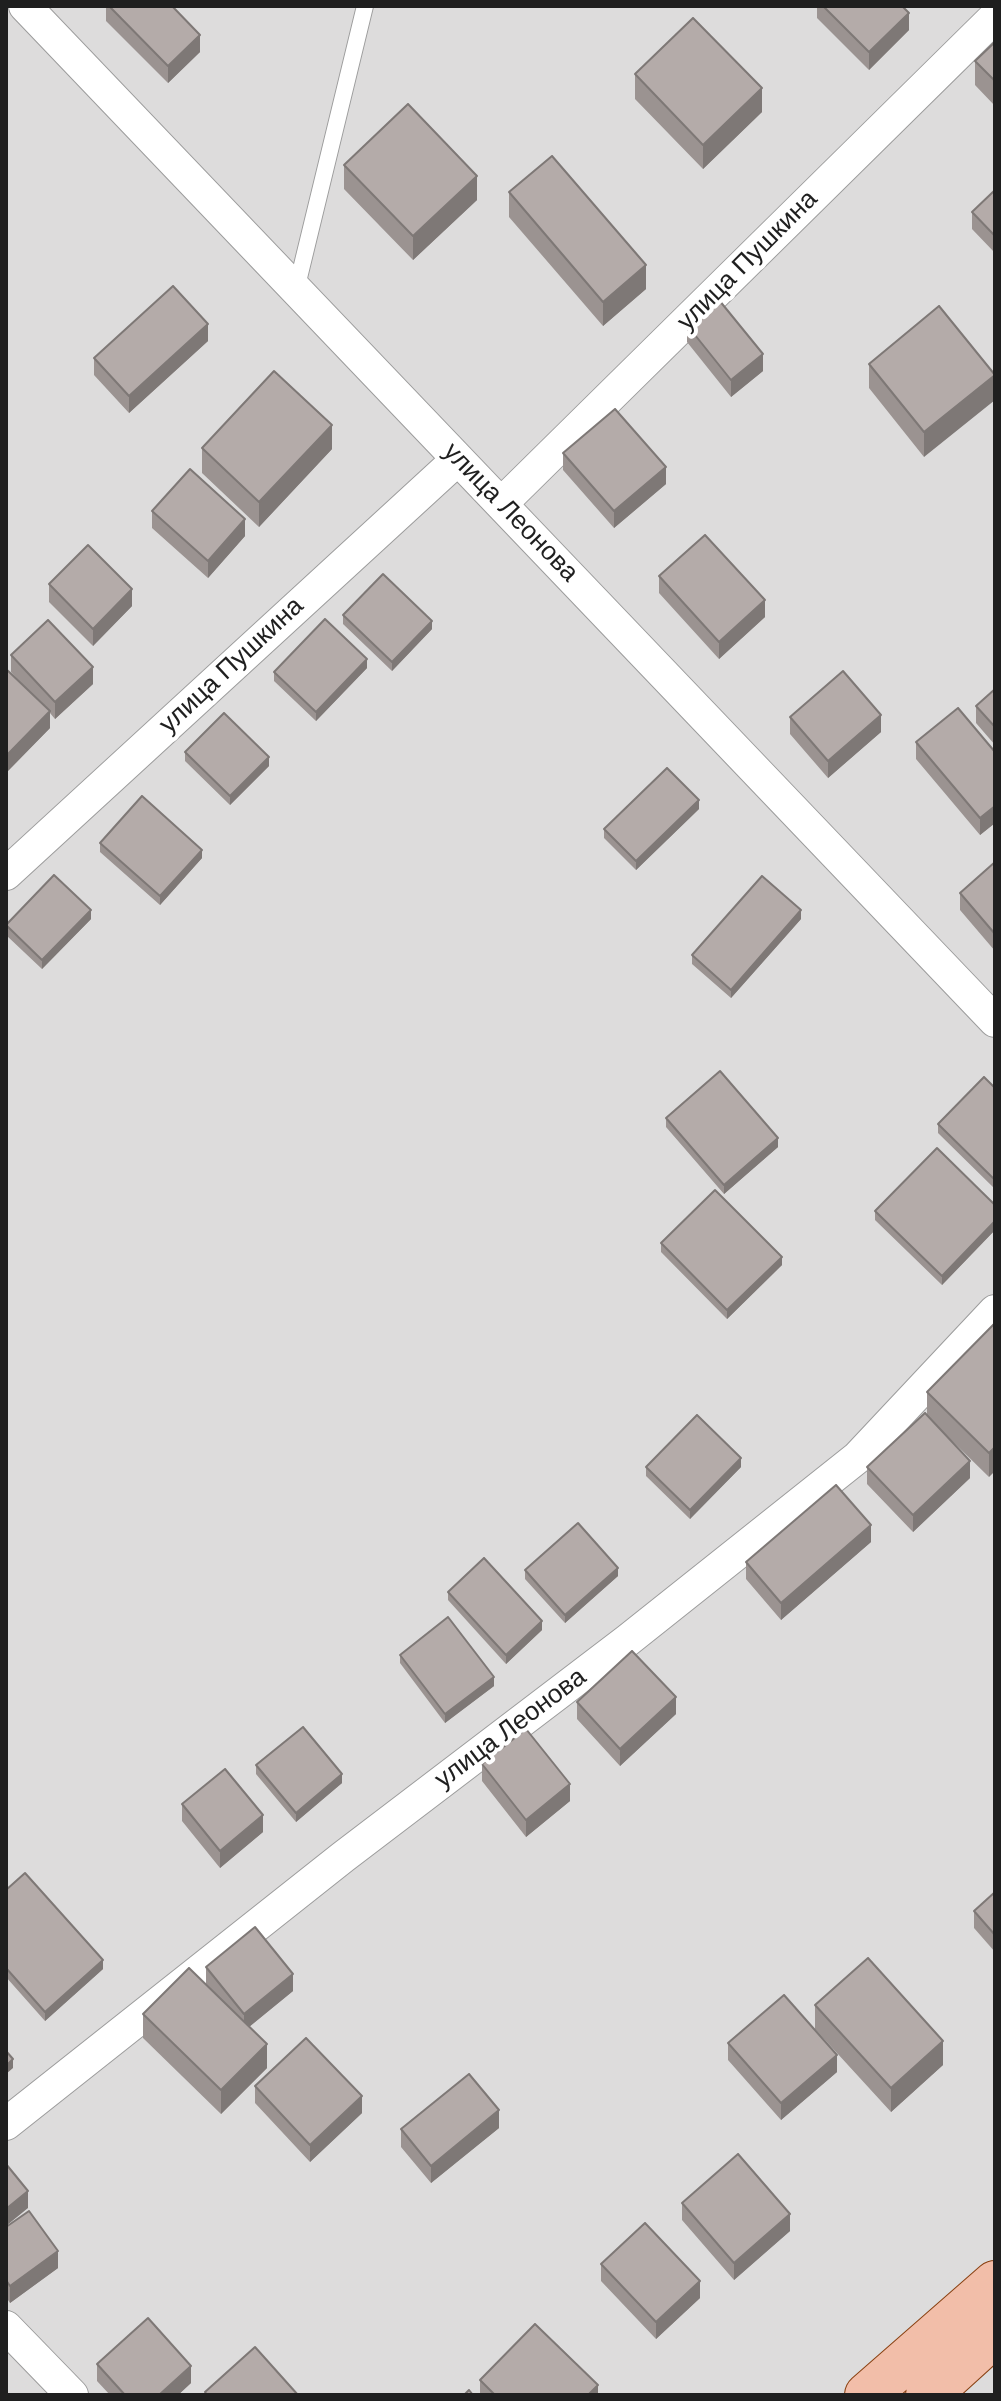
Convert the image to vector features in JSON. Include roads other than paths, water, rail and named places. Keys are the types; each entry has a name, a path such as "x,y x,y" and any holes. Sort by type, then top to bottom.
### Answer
{"main road":[{"path":"867,2395 995,2283"},
{"path":"928,2395 995,2334"}],"street":[{"path":"6,19 22,6"},
{"name":"улица Леонова","path":"22,6 995,1021"},
{"name":"улица Пушкина","path":"501,504 995,17"},
{"name":"улица Пушкина","path":"6,874 458,459"},
{"name":"улица Леонова","path":"6,2124 343,1857 628,1640 858,1457 995,1311"},
{"path":"6,2327 72,2395"}],"lane":[{"path":"296,290 365,6"}]}
